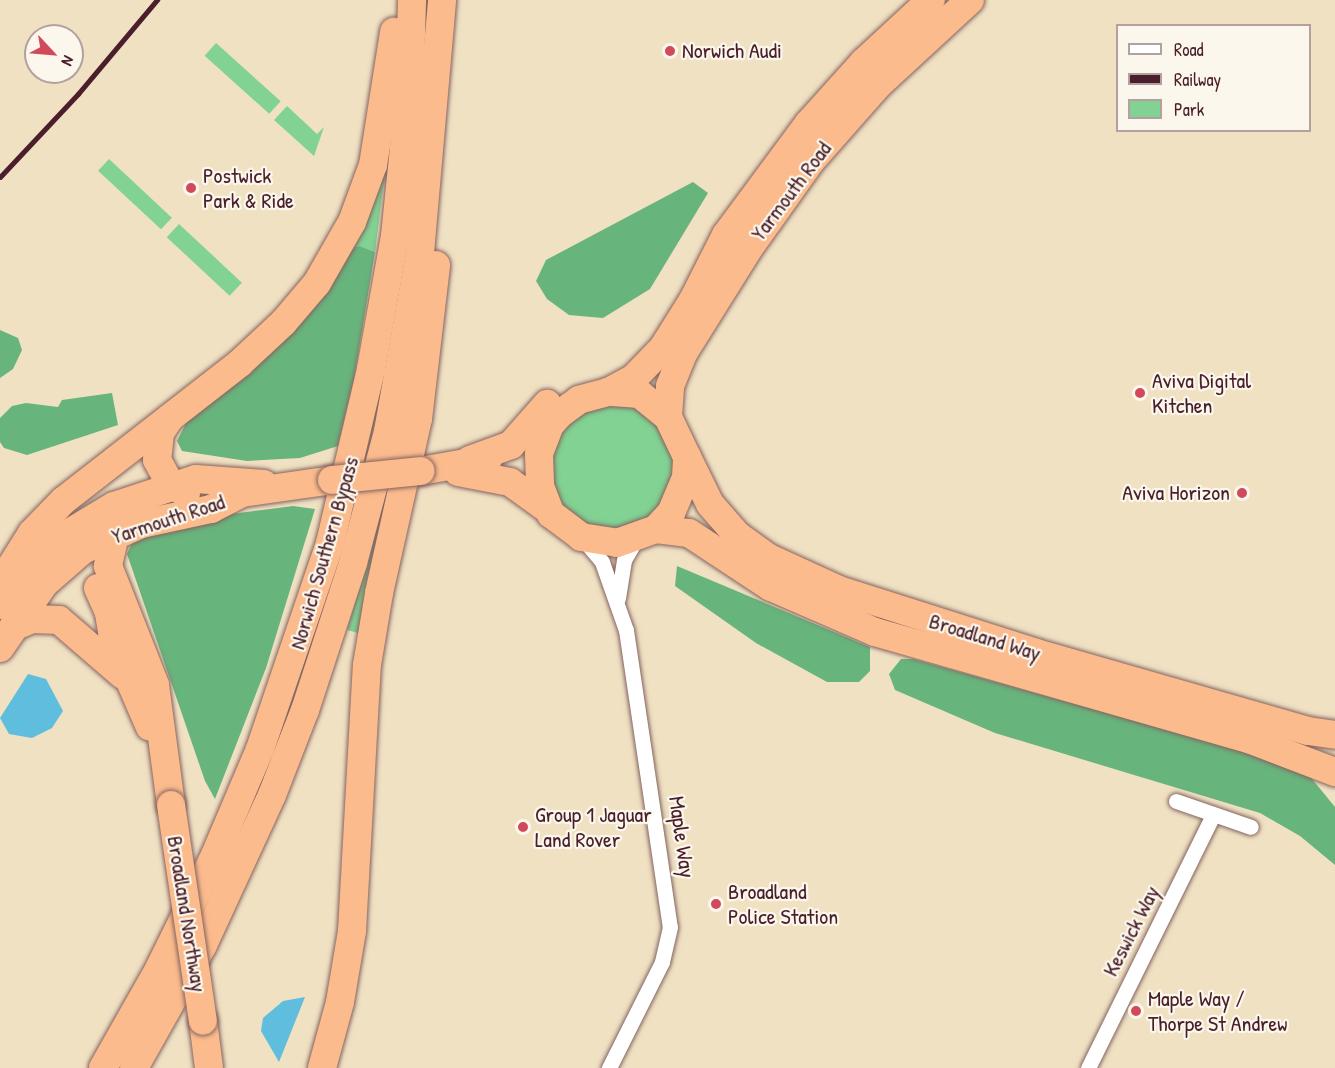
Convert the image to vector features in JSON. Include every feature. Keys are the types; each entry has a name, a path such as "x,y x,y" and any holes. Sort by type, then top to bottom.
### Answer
{"highway":[{"path":"0,584 32,532 63,501 85,487 283,323 317,283 342,243 362,201 381,134 396,0"},
{"name":"Norwich Southern Bypass","path":"103,1068 159,969 215,855 260,749 330,543 369,381 395,236 409,98 412,0"},
{"name":"Norwich Southern Bypass","path":"134,1068 203,945 255,833 305,710 348,581 385,442 420,253 438,80 442,0"},
{"name":"Yarmouth Road","path":"546,508 538,470 542,441 550,425 570,405 608,392 634,378 663,348 693,300 726,235 809,123 864,62 931,0"},
{"name":"Yarmouth Road","path":"668,417 670,386 684,352 792,186 878,85 970,0"},
{"path":"322,1068 340,1002 352,931 367,665 379,592 418,419 427,355 442,210 438,80"},
{"path":"470,460 512,445 544,406 566,389 624,366 639,354 672,315 726,235"},
{"name":"Yarmouth Road","path":"608,392 640,394 668,417 687,457"},
{"path":"173,414 160,433 156,447 160,468 171,485 188,494 242,493"},
{"name":"Yarmouth Road","path":"3,625 44,584 71,549 104,527 151,521 212,509 242,493 275,486 436,470 470,460 512,457 542,441"},
{"path":"646,534 680,496 687,457"},
{"name":"Broadland Way","path":"687,457 710,504 737,535 769,558 839,590 1024,649 1308,731 1335,735"},
{"name":"Yarmouth Road","path":"436,470 498,478 520,488 546,508 560,524 581,537 617,543 646,534"},
{"name":"Yarmouth Road","path":"104,527 114,506 171,485 196,479 227,479 275,486"},
{"path":"85,487 71,549 108,566"},
{"path":"104,527 108,566"},
{"name":"Broadland Way","path":"646,534 689,533 771,588 875,632 1251,740 1335,772"},
{"name":"Broadland Northway","path":"71,549 109,613 114,644 133,684 163,760"},
{"name":"Broadland Northway","path":"108,566 155,685 163,760 209,1065"},
{"name":"Broadland Northway","path":"3,625 32,619 59,620 133,684"},
{"path":"344,1068 357,1004 369,901 364,733"}],"street":[{"name":"Maple Way","path":"618,602 624,560 646,534"},
{"name":"Maple Way","path":"581,537 596,552 618,602 650,776 670,927 662,962 609,1068"},
{"path":"1176,801 1251,827"},
{"name":"Keswick Way","path":"1088,1068 1213,815"}],"green space":[{"path":"216,43 281,101 269,114 205,56"},
{"path":"287,106 317,134 324,127 314,156 274,120"},
{"path":"109,159 172,218 161,229 98,171"},
{"path":"386,164 375,252 360,246 346,248"},
{"path":"693,182 708,193 650,289 603,318 569,315 547,299 536,281 546,260"},
{"path":"179,224 242,283 230,296 167,237"},
{"path":"360,246 375,252 354,379 338,446 300,458 247,461 182,451 177,441 191,413 346,248"},
{"path":"0,330 18,338 22,350 13,369 0,378"},
{"path":"414,359 362,634 347,630 382,509"},
{"path":"112,393 118,425 27,455 4,448 0,442 0,418 12,406 26,403 58,407 62,400"},
{"path":"611,404 635,409 655,423 669,443 674,467 669,491 655,511 635,525 611,530 587,525 567,511 553,491 548,467 553,443 567,423 587,409"},
{"path":"293,506 315,509 266,668 215,799 205,781 127,554 135,536 163,523"},
{"path":"677,566 870,647 870,671 859,682 827,682 756,643 675,586"},
{"path":"901,659 913,659 1272,759 1308,774 1335,807 1335,865 1300,836 1260,813 995,733 895,690 889,674"}],"water":[{"path":"28,674 46,679 63,711 52,728 32,738 9,734 0,718"},
{"path":"305,997 279,1062 261,1031 263,1018 283,1001"}],"railway":[{"path":"0,177 78,94 157,0"}],"place":[{"name":"Norwich Audi","path":"670,51"},
{"name":"Postwick Park & Ride","path":"191,188"},
{"name":"Aviva Digital Kitchen","path":"1140,393"},
{"name":"Aviva Horizon","path":"1242,493"},
{"name":"Group 1 Jaguar Land Rover","path":"523,827"},
{"name":"Broadland Police Station","path":"716,904"},
{"name":"Maple Way / Thorpe St Andrew","path":"1136,1011"}]}
